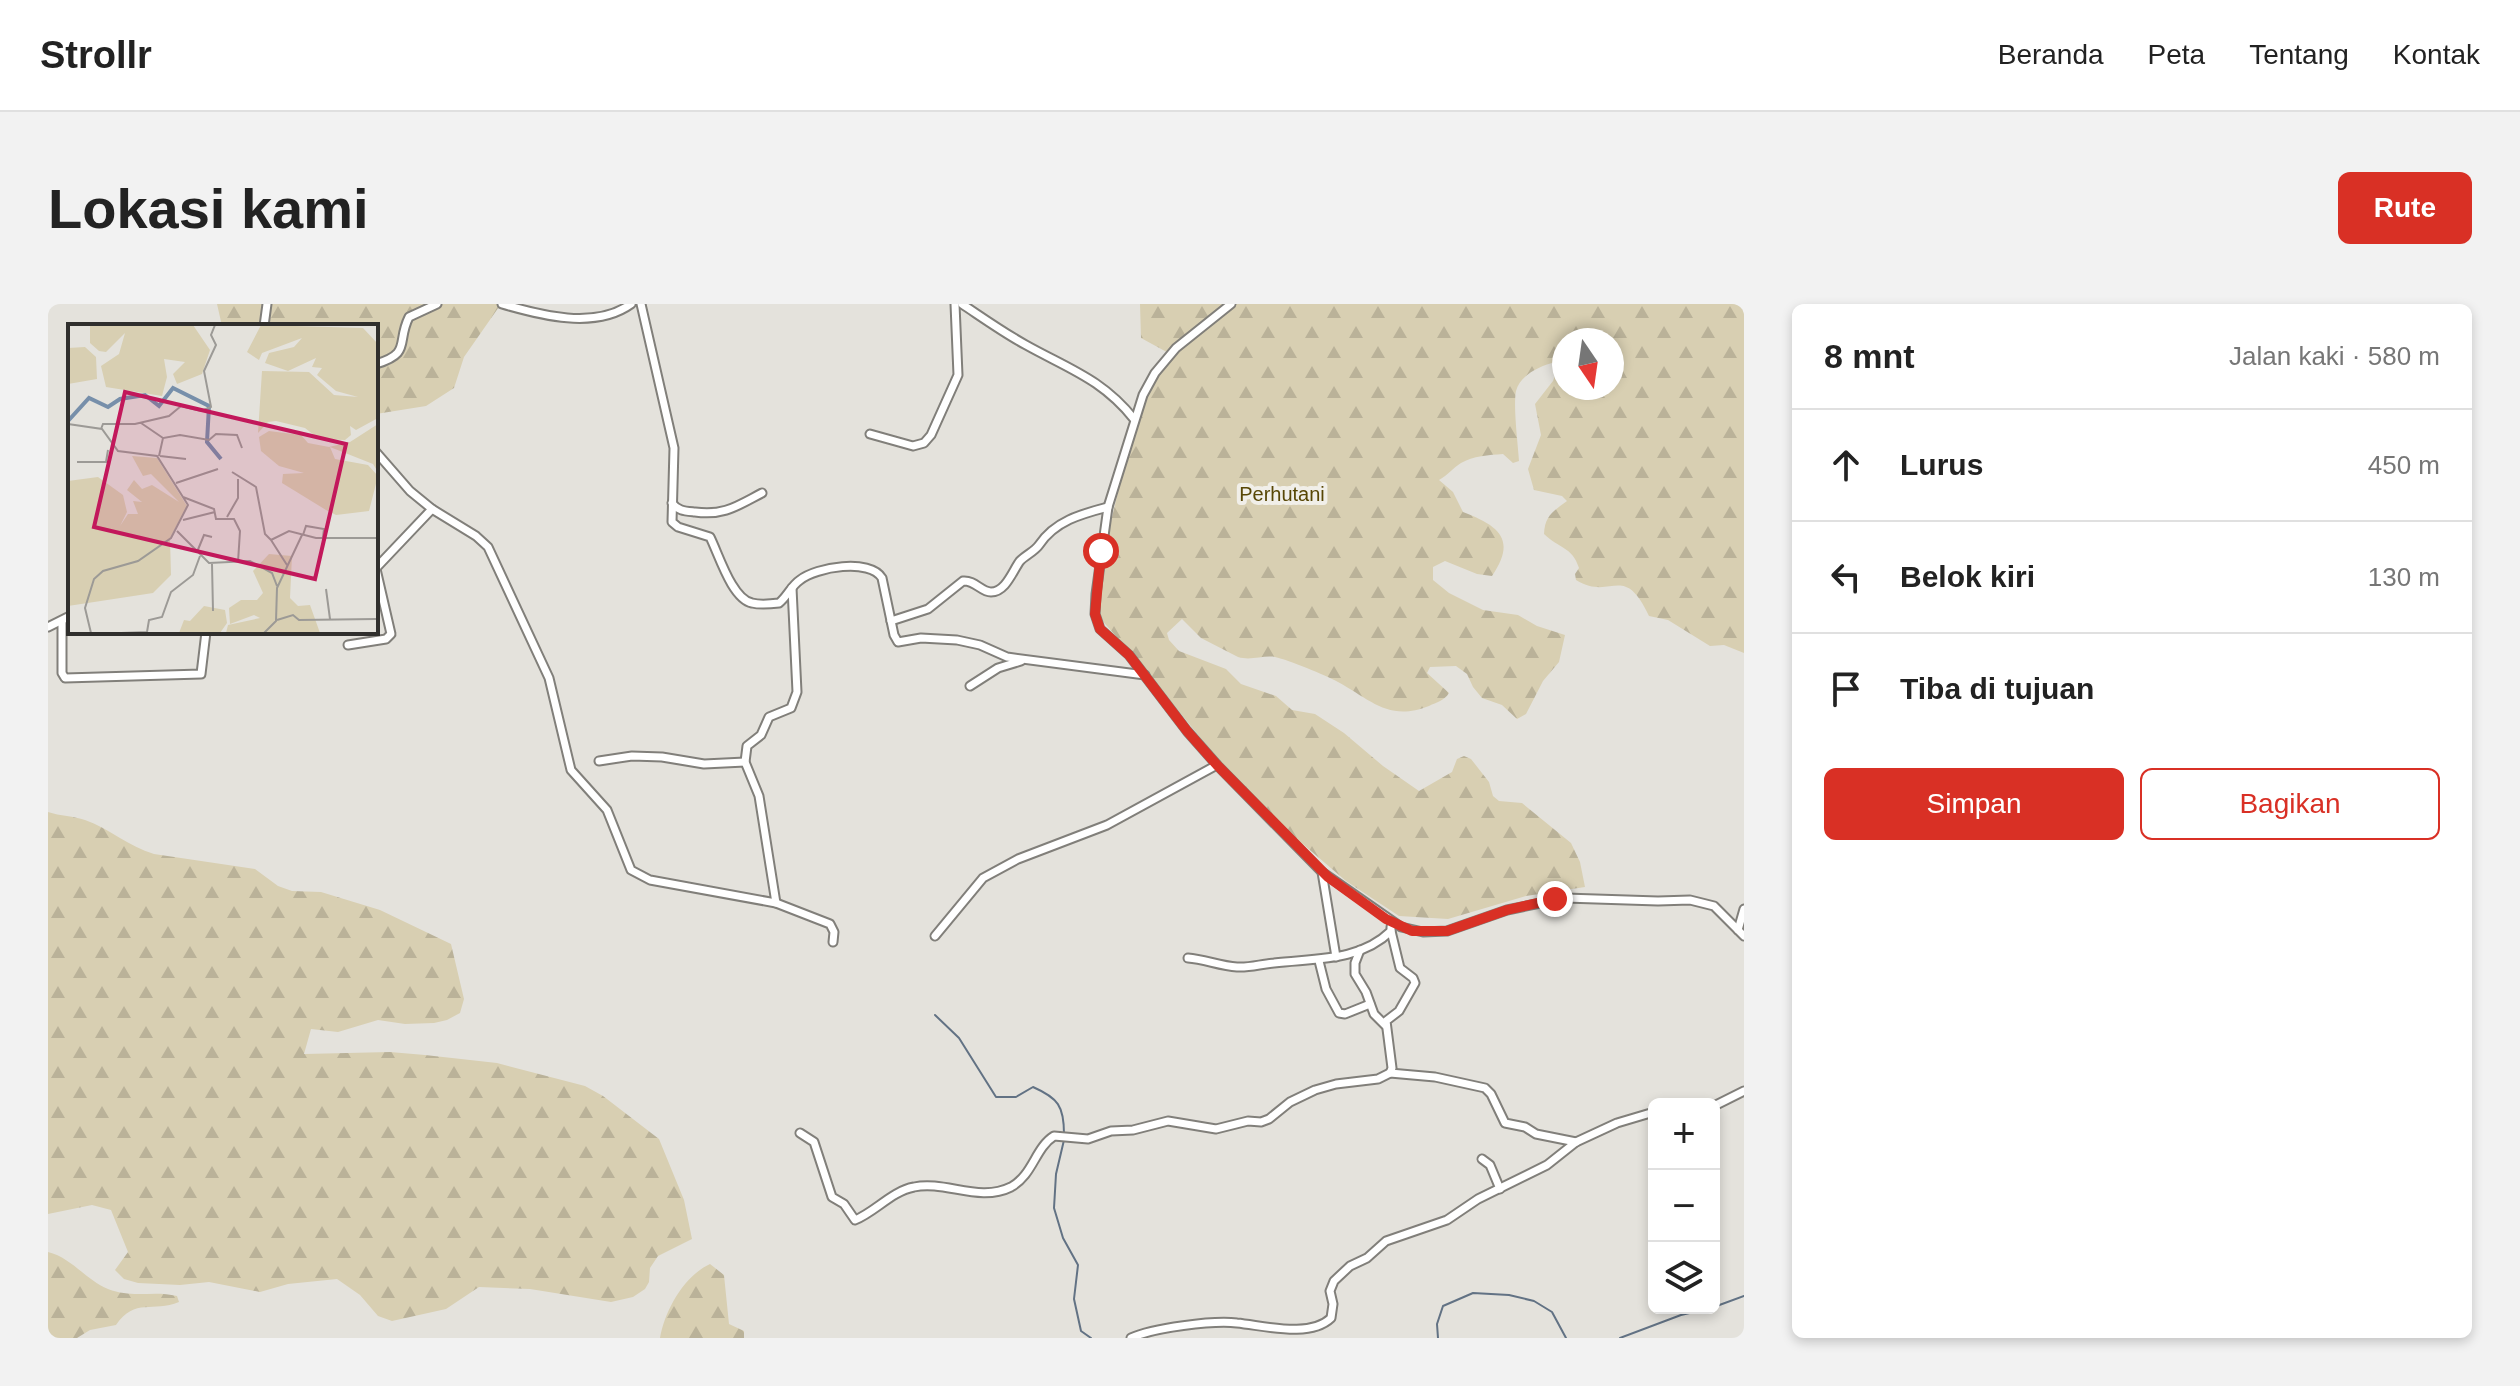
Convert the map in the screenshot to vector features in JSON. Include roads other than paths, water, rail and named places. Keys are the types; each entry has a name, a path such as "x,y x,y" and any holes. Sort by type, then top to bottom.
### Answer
{"street":[{"path":"264,324 267,304"},
{"path":"378,363 401,351 409,317 437,304"},
{"path":"502,304 554,319 566,319 620,311 631,304"},
{"path":"641,304 674,448 673,524 710,537 733,588 741,598 752,604 777,604 804,577 843,567 871,568 882,578 898,642 921,638 957,640 980,645 1007,657 1145,675"},
{"path":"870,434 913,446 924,443 931,435 958,375 955,304"},
{"path":"962,304 1026,345 1092,379 1116,397 1134,419"},
{"path":"1231,304 1166,359 1148,384 1134,419 1108,507 1095,614 1100,629 1124,650 1217,765 1322,872 1389,921 1412,931 1435,932 1463,926 1507,910 1565,898 1690,900 1714,906 1741,933"},
{"path":"378,454 410,491 432,509 480,538 488,547 549,678 571,770 607,810 631,870 650,880 776,903 830,924 834,932 833,942"},
{"path":"672,501 681,510 714,514 726,512 762,493"},
{"path":"891,621 928,609 963,581 970,580 987,591 994,591 1009,579 1020,561 1039,546 1042,537 1065,521 1108,507"},
{"path":"378,566 432,509"},
{"path":"348,645 386,639 391,634 378,577"},
{"path":"776,903 759,796 745,762 747,746 761,735 769,717 791,708 797,692 792,588"},
{"path":"48,627 68,617"},
{"path":"62,621 62,673 65,678 201,674 206,634"},
{"path":"970,686 998,668 1027,659"},
{"path":"599,761 632,756 704,764 745,762"},
{"path":"935,936 983,878 1018,859 1107,825 1217,765"},
{"path":"1322,872 1336,957"},
{"path":"1741,933 1744,909"},
{"path":"1389,921 1400,968 1415,983 1402,1008 1385,1025 1392,1068 1390,1073"},
{"path":"1188,958 1236,967 1319,961 1360,950 1391,931"},
{"path":"1360,950 1355,974 1376,1018 1385,1025"},
{"path":"1319,961 1326,989 1339,1013 1345,1014 1370,1004"},
{"path":"800,1133 814,1142 832,1197 844,1204 855,1220 914,1187 981,1193 1010,1187 1026,1175 1050,1138 1060,1135 1088,1139 1111,1131 1133,1130 1168,1121 1216,1129 1248,1121 1261,1122 1315,1090 1378,1079 1390,1073 1435,1077 1485,1088 1505,1123 1525,1127 1536,1134 1576,1142"},
{"path":"1720,1103 1744,1091"},
{"path":"1131,1338 1158,1330 1231,1323 1257,1327 1264,1334 1306,1334 1322,1328 1333,1313 1332,1286 1350,1266 1367,1258 1386,1241 1435,1225 1478,1199 1547,1165 1576,1142 1617,1123 1648,1114"},
{"path":"1482,1159 1490,1165 1500,1189"}],"waterway":[{"path":"935,1015 959,1038 996,1097 1016,1097 1033,1087 1054,1099 1063,1116 1064,1134"},
{"path":"1064,1140 1056,1174 1054,1208 1063,1238 1078,1265 1074,1299 1081,1331 1091,1338"},
{"path":"1438,1338 1437,1324 1443,1306 1473,1293 1509,1295 1534,1301 1552,1312 1566,1338"},
{"path":"1720,1305 1744,1296"},
{"path":"1620,1338 1685,1314"}],"park label":[{"name":"Perhutani","path":"1282,494"}]}
